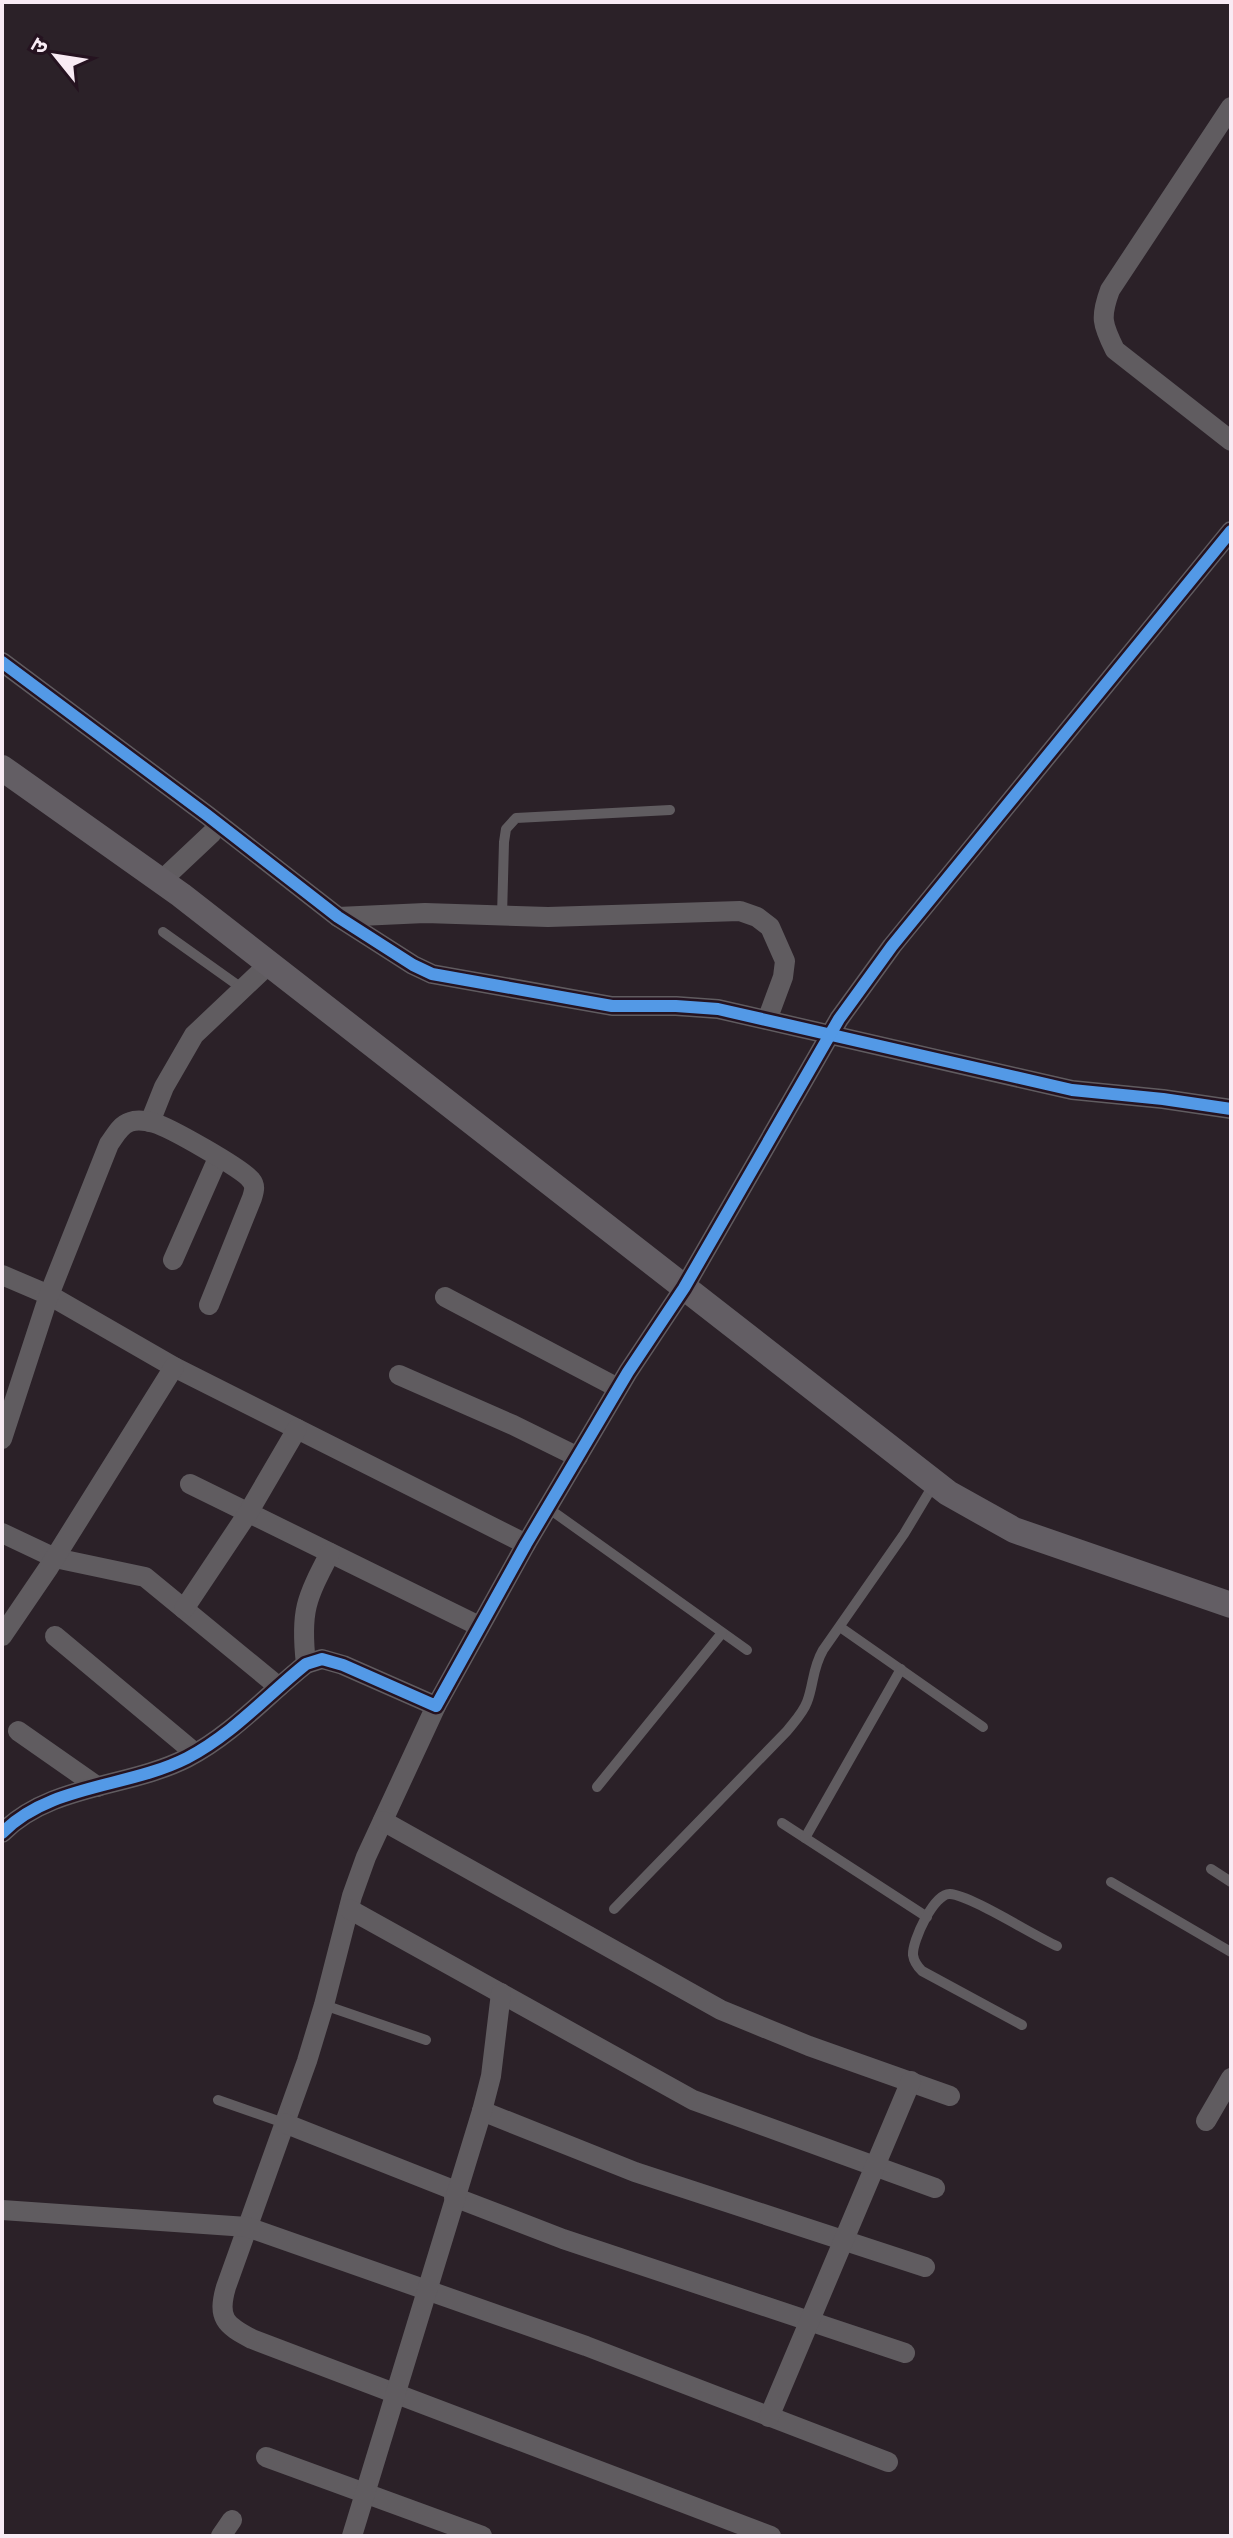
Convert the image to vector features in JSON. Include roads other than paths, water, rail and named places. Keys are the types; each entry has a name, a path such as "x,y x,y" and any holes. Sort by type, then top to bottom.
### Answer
{"main road":[{"path":"2,768 161,881 948,1493 1014,1530 1231,1605"}],"street":[{"path":"1231,107 1110,290 1103,310 1106,332 1115,350 1231,441"},
{"path":"771,2536 233,2329 223,2318 221,2305 324,2005 366,1857 436,1706 479,1626 618,1388 684,1288 839,1019 892,946 1231,531"},
{"path":"2,662 338,917 432,974 612,1006 718,1009 1072,1090 1231,1109"},
{"path":"161,881 212,833"},
{"path":"338,917 425,913 548,917 740,911 757,917 770,927 785,961 783,977 767,1020"},
{"path":"150,1122 164,1087 194,1035 269,964"},
{"path":"2,1439 49,1295 109,1144 121,1127 130,1122 158,1124 248,1177 255,1189 209,1305"},
{"path":"173,1260 218,1158"},
{"path":"2,1275 49,1295 174,1367 526,1544"},
{"path":"445,1297 618,1388"},
{"path":"2,1636 55,1558 174,1367"},
{"path":"399,1375 578,1457"},
{"path":"184,1609 248,1513 297,1429"},
{"path":"190,1484 479,1626"},
{"path":"2,1533 55,1558 145,1577 279,1687"},
{"path":"306,1664 302,1630 307,1598 330,1553"},
{"path":"55,1636 195,1753"},
{"path":"2,1833 18,1817 44,1804 139,1776 186,1758 228,1732 306,1664 322,1659 343,1665 436,1706"},
{"path":"18,1731 98,1787"},
{"path":"383,1821 721,2010 809,2046 950,2096"},
{"path":"349,1909 693,2100 935,2188"},
{"path":"352,2536 482,2111 491,2076 501,1993"},
{"path":"1206,2121 1231,2078"},
{"path":"769,2417 911,2081"},
{"path":"482,2111 635,2172 925,2267"},
{"path":"284,2123 563,2239 905,2353"},
{"path":"2,2210 247,2227 586,2346 888,2462"},
{"path":"266,2457 477,2535"}],"lane":[{"path":"502,916 504,842 506,829 516,818 670,810"},
{"path":"163,932 243,989"},
{"path":"614,1909 787,1731 806,1704 814,1665 904,1534 935,1483"},
{"path":"548,1508 747,1650"},
{"path":"840,1627 983,1727"},
{"path":"597,1787 722,1633"},
{"path":"805,1838 901,1669"},
{"path":"782,1823 927,1917"},
{"path":"1211,1869 1231,1882"},
{"path":"1111,1882 1231,1952"},
{"path":"1022,2025 916,1966 914,1944 942,1895 949,1894 966,1899 1057,1946"},
{"path":"324,2005 426,2040"},
{"path":"218,2100 284,2123"}]}
